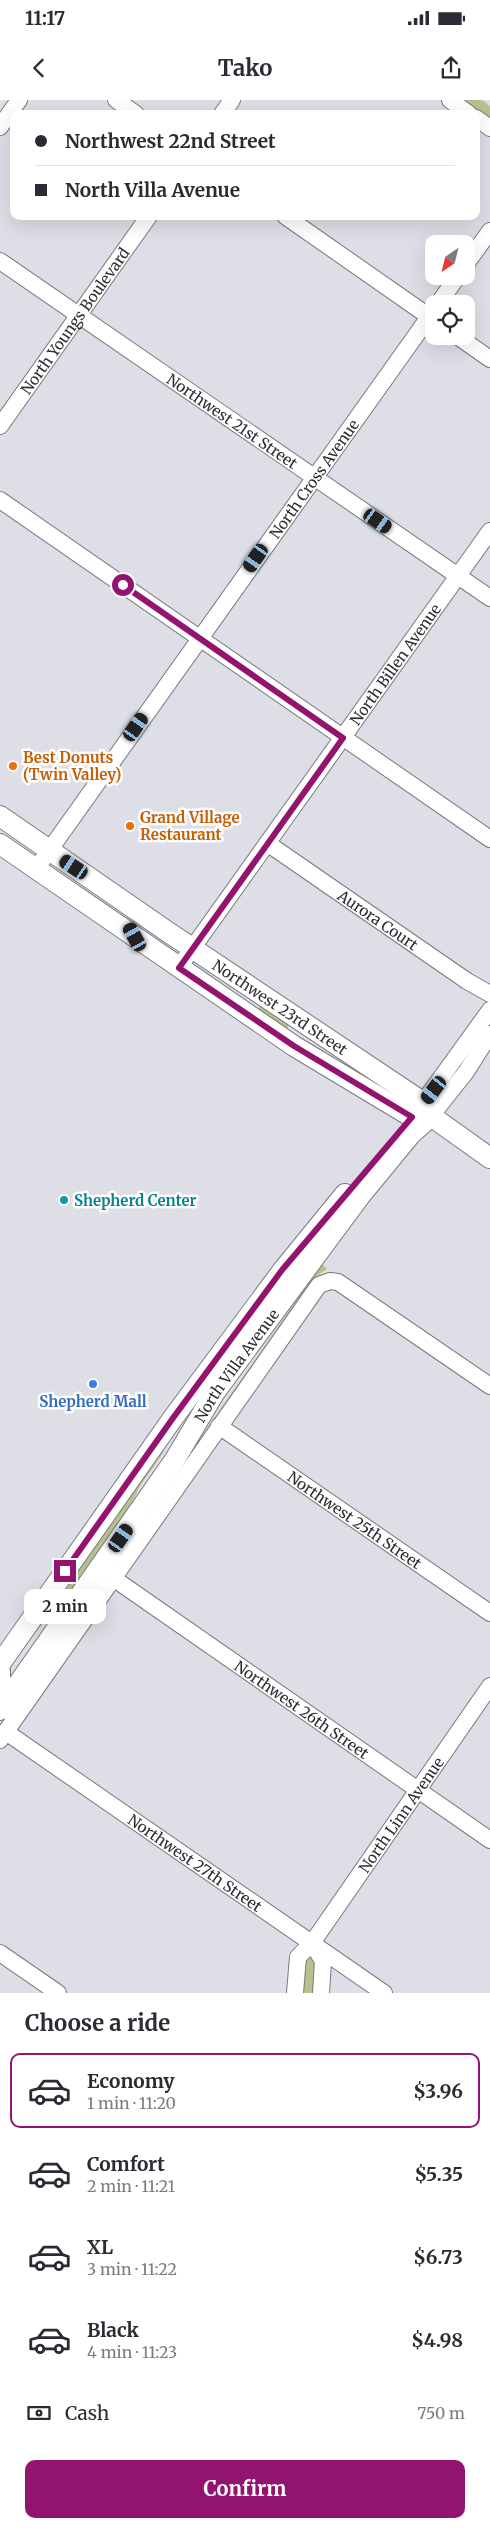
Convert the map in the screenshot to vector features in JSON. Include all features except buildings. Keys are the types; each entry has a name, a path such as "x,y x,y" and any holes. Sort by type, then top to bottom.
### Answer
{"main road":[{"name":"Northwest 23rd Street","path":"0,816 193,949 357,1058 422,1112 490,1158"},
{"name":"Northwest 23rd Street","path":"0,844 294,1046 345,1077 422,1112"},
{"path":"107,890 135,937 168,932"},
{"path":"238,1008 252,988"},
{"path":"294,1046 307,1024"},
{"path":"345,1077 357,1058"},
{"name":"North Villa Avenue","path":"0,1710 174,1461 215,1392 360,1196 411,1134 422,1112"},
{"name":"North Villa Avenue","path":"0,1665 282,1270 422,1112"},
{"path":"174,1461 170,1425 215,1392"},
{"path":"0,1665 19,1656 29,1648 47,1643"},
{"path":"0,1671 0,1685"},
{"path":"0,1703 0,1710"}],"street":[{"path":"116,100 130,110"},
{"path":"450,100 464,110"},
{"path":"0,127 10,113"},
{"name":"North Youngs Boulevard","path":"0,426 146,220"},
{"path":"290,220 425,307"},
{"path":"475,251 490,230"},
{"name":"Northwest 21st Street","path":"0,260 490,598"},
{"name":"North Cross Avenue","path":"36,869 200,637 425,325"},
{"path":"470,345 490,359"},
{"path":"0,500 490,839"},
{"name":"North Billen Avenue","path":"179,968 490,530"},
{"name":"Aurora Court","path":"267,843 467,981 490,994"},
{"name":"North Villa Avenue","path":"422,1112 490,1010"},
{"name":"North Villa Avenue","path":"422,1112 451,1092 490,1034"},
{"name":"North Villa Avenue","path":"3,1736 316,1288 325,1282 338,1282 490,1386"},
{"name":"Northwest 25th Street","path":"220,1426 490,1613"},
{"name":"Northwest 26th Street","path":"113,1578 490,1840"},
{"name":"North Linn Avenue","path":"295,1993 298,1957 312,1943 490,1686"},
{"name":"Northwest 27th Street","path":"3,1736 384,1993"},
{"path":"312,1943 323,1961 321,1993"},
{"path":"0,1953 58,1993"}],"green space":[{"path":"460,100 482,100 490,106 490,121 480,114 480,110 474,110"},
{"path":"261,1005 289,1024 287,1029 256,1010"},
{"path":"322,1264 327,1269 317,1276 0,1731 0,1724"},
{"path":"165,1446 163,1453 140,1486 125,1517 91,1567 32,1636 30,1634"},
{"path":"314,1955 316,1973 315,1993 302,1993 305,1959"}],"place":[{"name":"Best Donuts (Twin Valley)","path":"13,766"},
{"name":"Grand Village Restaurant","path":"130,826"},
{"name":"Shepherd Center","path":"64,1200"},
{"name":"Shepherd Mall","path":"93,1384"}],"route":[{"path":"65,1571 173,1418 282,1270 400,1128 412,1117 294,1046 179,968 343,738 123,585"}]}
